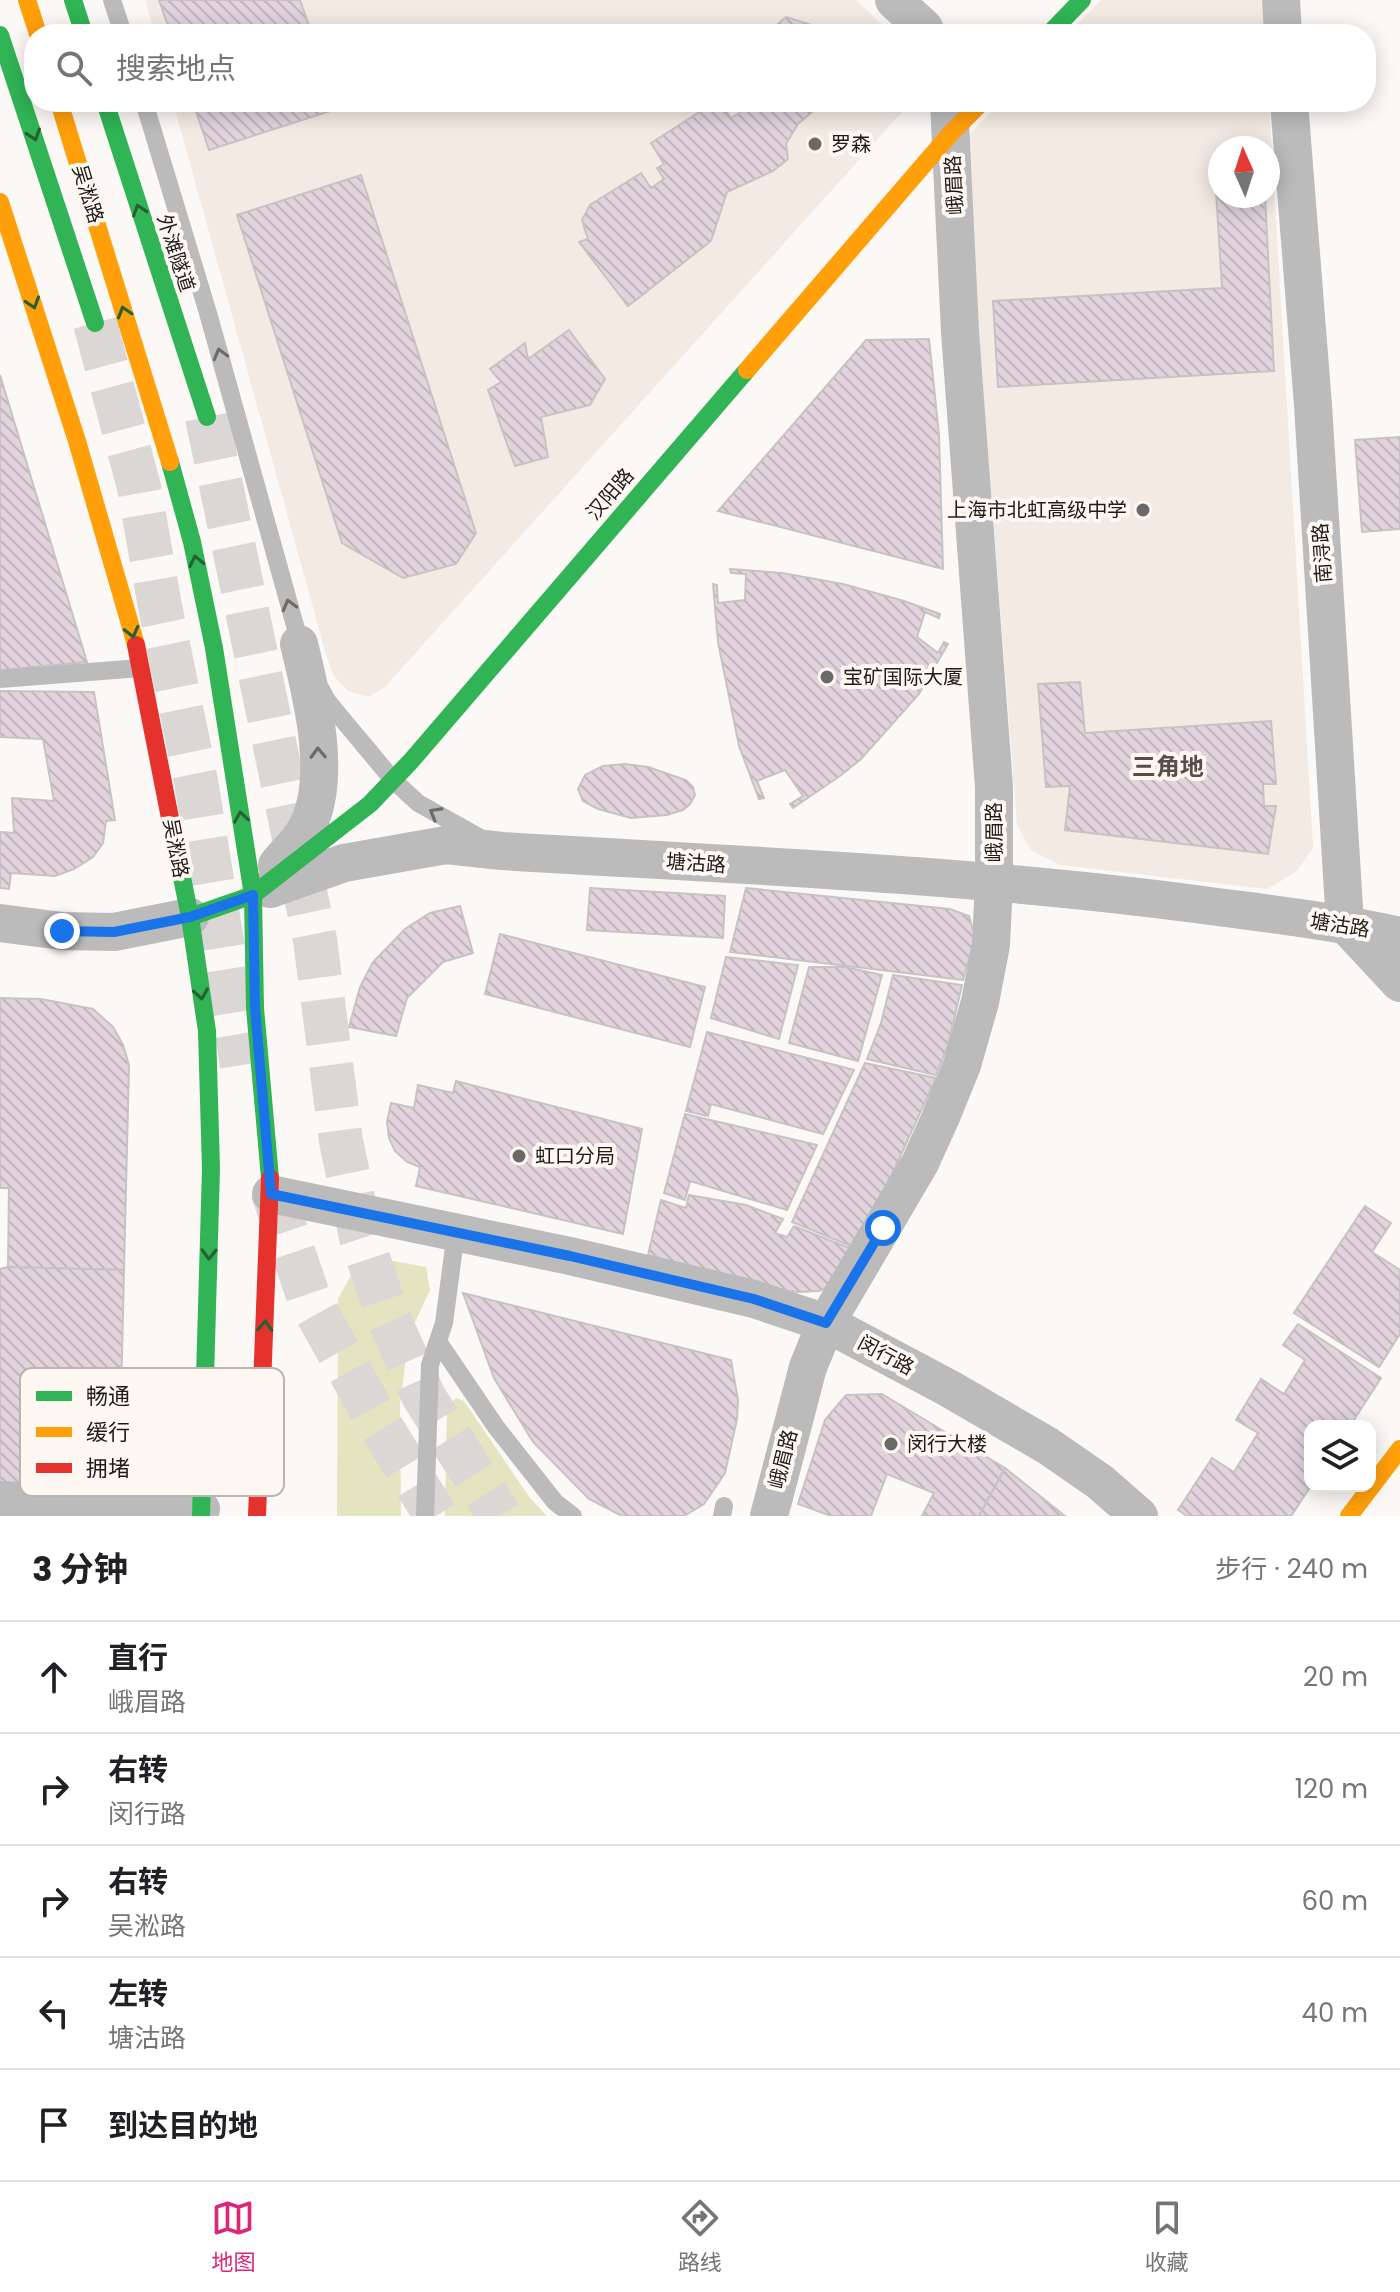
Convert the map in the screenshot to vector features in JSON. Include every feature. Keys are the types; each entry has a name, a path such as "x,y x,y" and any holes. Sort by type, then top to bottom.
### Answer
{"main road":[{"path":"27,0 35,24"},
{"path":"73,0 81,24"},
{"path":"1059,24 1082,0"},
{"path":"0,35 24,108"},
{"path":"25,112 95,323"},
{"name":"吴淞路","path":"62,112 163,438 192,542 214,648 253,895 255,1008 271,1194 263,1368"},
{"name":"外滩隧道","path":"108,112 207,417"},
{"name":"汉阳路","path":"253,895 370,804 393,780 950,117"},
{"name":"吴淞路","path":"0,202 77,441 134,637 190,917 207,1031 211,1169 205,1368"},
{"name":"塘沽路","path":"190,917 253,895"},
{"path":"1349,1516 1400,1449"},
{"name":"吴淞路","path":"257,1516 258,1496"}],"street":[{"path":"894,0 920,24"},
{"path":"1281,0 1282,24"},
{"name":"南浔路","path":"1290,112 1313,405 1345,924"},
{"name":"峨眉路","path":"769,1516 800,1394 826,1323 920,1163 962,1065 980,1002 991,945 994,787 960,332 950,117"},
{"path":"253,895 305,831 315,807 318,781 316,728 299,644"},
{"name":"塘沽路","path":"253,895 344,863 446,845 994,881 1345,924 1400,936"},
{"name":"塘沽路","path":"0,923 62,931 114,932 190,917"},
{"path":"1345,924 1400,983"},
{"name":"闵行路","path":"271,1194 570,1256 754,1299 826,1323 1048,1446 1100,1482 1139,1516"},
{"path":"0,1500 201,1512"}],"lane":[{"path":"112,0 120,24"},
{"path":"147,112 208,313 299,644 328,702 393,780 418,803 440,817 467,828 502,851"},
{"path":"0,265 19,261"},
{"path":"0,679 140,668"},
{"path":"425,1516 430,1365 439,1343 456,1232"},
{"path":"439,1343 496,1427 555,1502 573,1516"}],"shaded area":[{"path":"145,0 856,0 881,24 152,24"},
{"path":"1101,0 1262,0 1263,24 1077,24"},
{"path":"176,112 902,112 384,688 368,697 348,691 334,676"},
{"name":"上海市北虹高级中学","path":"991,112 1270,112 1271,136 1208,136 1208,208 1275,208 1313,848 1296,872 1267,889 1060,865 1031,851 1017,824 964,140"}],"green space":[{"path":"388,1260 426,1267 430,1290 409,1335 400,1405 401,1516 337,1516 338,1299 356,1266"},
{"path":"456,1398 464,1401 530,1498 547,1516 445,1516 447,1407"}],"building":[{"path":"159,0 300,0 308,24 167,24"},
{"path":"786,17 808,24 778,24"},
{"path":"196,112 328,112 209,150"},
{"path":"699,112 727,112 731,118 740,112 812,112 798,124 786,144 788,159 773,171 727,192 711,241 628,306 579,242 588,239 582,220 590,205 641,173 651,188 664,179 657,168 664,164 651,143"},
{"path":"361,175 476,533 456,564 403,578 342,543 237,215"},
{"path":"1217,208 1266,208 1274,371 998,387 993,301 1222,288"},
{"path":"569,330 605,379 590,405 541,417 548,457 515,466 488,390 501,382 490,369 525,343 528,359"},
{"path":"929,339 939,435 943,569 718,511 866,340"},
{"path":"0,375 87,662 0,670"},
{"path":"1400,437 1400,529 1362,532 1355,440"},
{"name":"宝矿国际大厦","path":"730,569 782,573 843,584 904,601 940,614 939,618 925,612 917,637 938,653 944,642 948,644 919,694 861,759 793,808 790,804 803,796 785,770 757,781 764,798 759,799 739,746 718,642 713,584 717,585 718,603 745,600 746,574 731,573"},
{"path":"1080,682 1085,733 1271,721 1276,784 1263,784 1264,806 1276,806 1268,854 1065,830 1070,786 1046,787 1038,684"},
{"path":"0,691 94,692 115,820 106,821 103,843 93,857 55,876 11,873 9,889 0,888 0,832 14,833 12,798 54,801 43,739 0,737"},
{"path":"625,764 648,767 686,780 693,787 695,795 683,810 667,815 631,818 598,809 583,801 578,789 585,775 603,766"},
{"path":"590,888 725,896 723,938 587,930"},
{"path":"746,888 950,909 969,916 975,937 963,980 730,952"},
{"path":"460,906 473,953 443,962 407,998 396,1036 349,1027 360,987 373,962 405,929 430,913"},
{"path":"500,934 705,987 690,1047 485,994"},
{"path":"726,957 798,965 779,1039 711,1018"},
{"path":"809,967 845,967 882,975 858,1061 789,1043"},
{"path":"893,975 962,985 948,1045 936,1075 867,1059 881,1023"},
{"path":"0,998 41,999 93,1009 113,1027 123,1045 129,1065 124,1270 8,1267 9,1188 0,1188"},
{"path":"707,1032 854,1070 823,1134 711,1104 708,1116 686,1111"},
{"path":"865,1063 936,1078 858,1249 792,1222"},
{"name":"虹口分局","path":"456,1081 642,1129 623,1234 416,1186 420,1167 407,1162 395,1151 389,1138 387,1122 391,1103 414,1108 418,1085 453,1093"},
{"path":"685,1114 817,1145 787,1210 690,1181 685,1200 664,1193"},
{"path":"689,1195 746,1205 783,1219 775,1233 787,1237 794,1226 857,1251 834,1285 819,1291 798,1292 774,1289 648,1255 661,1200 686,1208"},
{"path":"1365,1206 1391,1223 1372,1252 1400,1270 1400,1334 1379,1367 1294,1313"},
{"path":"0,1269 124,1270 122,1368 20,1368 20,1486 0,1485"},
{"path":"463,1293 731,1360 738,1400 737,1419 725,1473 704,1504 684,1516 622,1516 589,1499 533,1442 494,1378"},
{"path":"1298,1324 1381,1378 1354,1420 1304,1420 1304,1492 1307,1492 1291,1516 1187,1516 1178,1510 1212,1458 1234,1472 1258,1433 1236,1420 1261,1379 1284,1394 1305,1360 1283,1345"},
{"name":"闵行大楼","path":"882,1394 1005,1468 979,1516 922,1516 934,1493 887,1474 871,1516 831,1516 798,1504 825,1420 846,1395"},
{"name":"闵行大楼","path":"1005,1468 1065,1516 979,1516"}],"tunnel":[{"path":"95,323 139,487 196,781 242,1065"},
{"path":"207,417 315,940 341,1141 361,1237 388,1317 424,1397 500,1516"},
{"path":"272,1190 310,1301 436,1516"}],"traffic: fast":[{"path":"73,0 81,24"},
{"path":"1059,24 1082,0"},
{"path":"0,35 24,108"},
{"path":"25,112 95,323"},
{"path":"108,112 207,417"},
{"path":"190,917 253,895 370,804 411,761 747,370"},
{"path":"170,462 192,542 214,648 253,895 255,1008 270,1178"},
{"path":"171,823 190,917 207,1031 211,1169 205,1368"},
{"path":"201,1516 202,1496"}],"traffic: slow":[{"path":"27,0 35,24"},
{"path":"62,112 170,462"},
{"path":"747,370 972,112"},
{"path":"0,202 77,441 136,645"},
{"path":"1349,1516 1400,1449"}],"traffic: jam":[{"path":"136,645 171,823"},
{"path":"263,1368 270,1178"},
{"path":"257,1516 258,1496"}],"place":[{"name":"罗森","path":"815,144"},
{"name":"上海市北虹高级中学","path":"1143,510"},
{"name":"宝矿国际大厦","path":"827,677"},
{"name":"虹口分局","path":"519,1156"},
{"name":"闵行大楼","path":"891,1444"}],"district":[{"name":"三角地","path":"1168,767"}],"route":[{"path":"62,931 114,932 190,917 253,895 255,1008 271,1194 570,1256 754,1299 826,1323 883,1228"}]}
